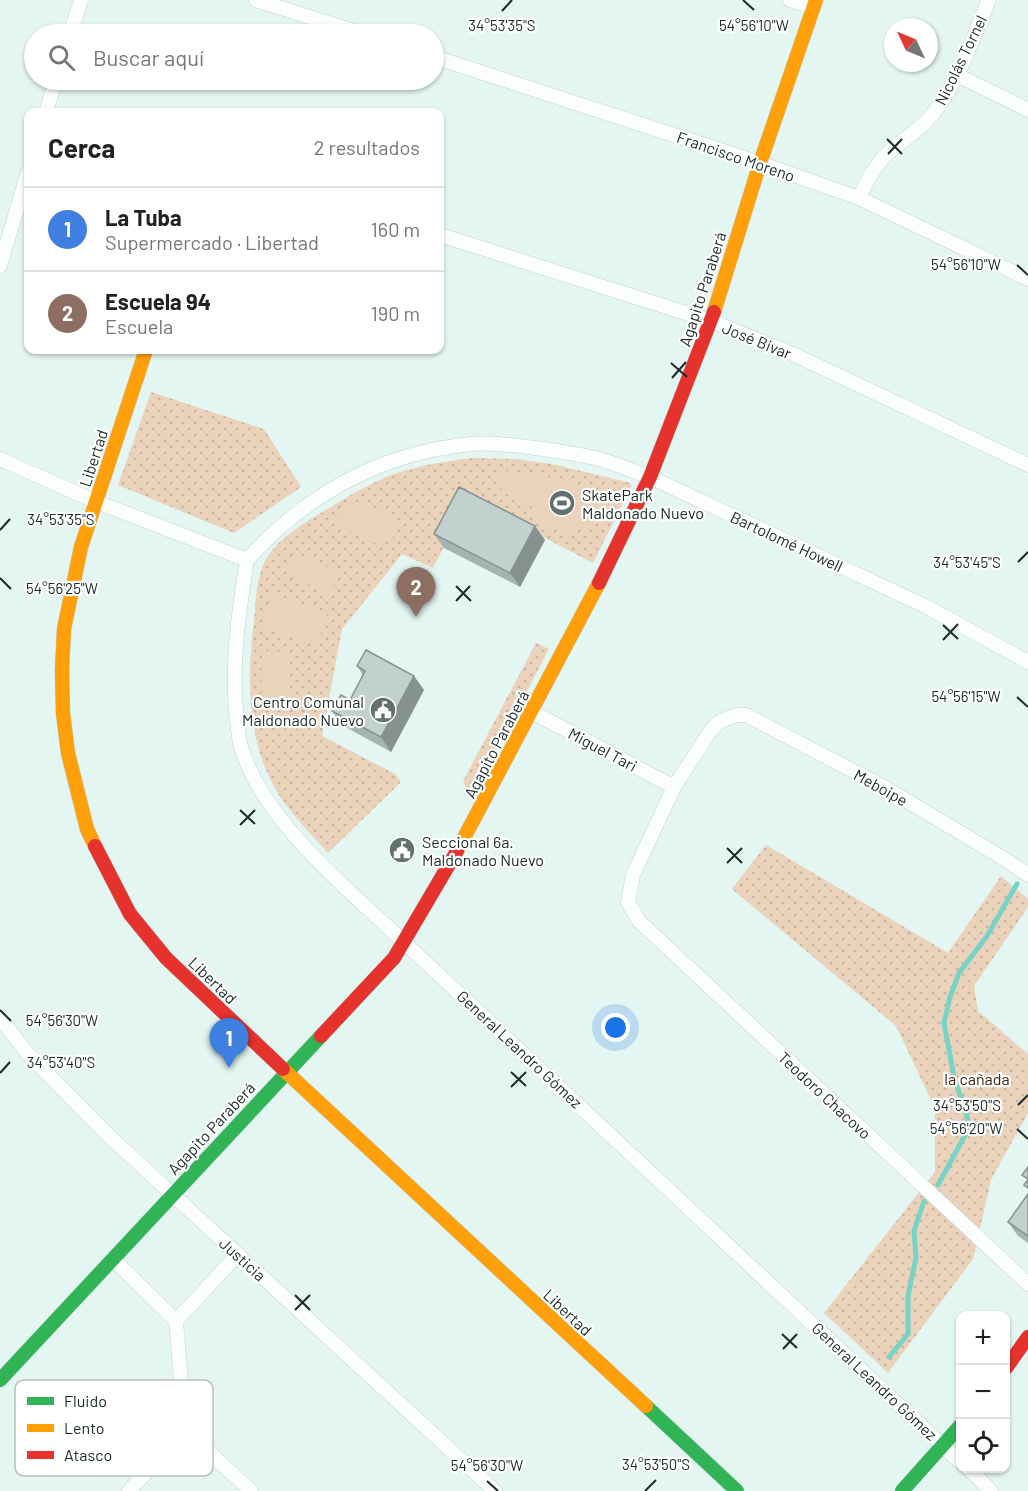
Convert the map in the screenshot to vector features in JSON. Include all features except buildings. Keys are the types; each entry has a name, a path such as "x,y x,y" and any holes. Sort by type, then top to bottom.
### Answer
{"street":[{"path":"73,24 81,0"},
{"path":"255,0 331,24"},
{"path":"790,0 814,4"},
{"name":"Nicolás Tornel","path":"859,198 868,177 885,156 931,117 957,75 989,0"},
{"name":"Agapito Paraberá","path":"0,1380 394,958 405,943 532,712 611,559 650,477 711,321 760,163 814,4"},
{"name":"Francisco Moreno","path":"444,60 760,163 859,198 1028,279"},
{"path":"957,75 1028,110"},
{"path":"47,108 53,90"},
{"path":"0,266 24,185"},
{"name":"José Bivar","path":"444,236 711,321 795,355 1028,465"},
{"name":"Libertad","path":"145,354 81,547 64,629 63,713 68,753 87,828 116,890 147,937 166,958 737,1491"},
{"name":"Bartolomé Howell","path":"247,560 270,534 295,513 379,465 422,452 465,444 512,445 559,451 602,460 650,477 927,607 1028,662"},
{"path":"0,459 97,501 247,560"},
{"name":"General Leandro Gómez","path":"247,560 236,643 235,708 242,750 263,795 319,862 956,1458"},
{"name":"Miguel Tari","path":"532,712 674,787"},
{"name":"Meboipe","path":"674,787 711,730 727,717 746,715 884,788 1028,875"},
{"name":"Teodoro Chacovo","path":"674,787 633,875 628,902 639,921 1028,1284"},
{"name":"Justicia","path":"0,1018 28,1054 109,1137 495,1491"},
{"path":"176,1321 238,1254"},
{"path":"113,1259 176,1321 181,1380"},
{"path":"1007,1365 1028,1337"},
{"path":"902,1491 956,1431"},
{"path":"213,1456 251,1491"},
{"path":"973,1473 991,1491"},
{"path":"129,1491 143,1476"}],"green space":[{"path":"151,392 264,429 301,487 234,533 118,485"},
{"path":"472,458 516,459 552,464 631,483 631,487 593,563 469,498 433,568 402,554 342,629 322,736 395,774 401,782 328,853 286,805 273,785 263,763 257,741 252,717 250,669 256,597 261,571 268,556 287,536 361,489 405,470"},
{"name":"SkatePark Maldonado Nuevo","path":"501,470 565,480 582,495 599,500 589,527 563,534 538,520 531,505 506,494 506,490 497,488"},
{"path":"354,501 390,516 400,526 392,539 379,545 342,527 337,516 342,506"},
{"path":"295,554 341,572 329,593 286,575"},
{"path":"272,594 328,612 317,645 261,628"},
{"path":"536,643 549,649 474,792 467,790 463,781"},
{"path":"262,651 290,652 290,705 261,706"},
{"name":"la cañada","path":"766,845 948,953 1001,876 1028,899 1028,907 974,986 978,1011 1028,1054 1028,1113 991,1180 973,1259 888,1373 824,1313 935,1172 935,1108 896,1026 732,889"}],"waterway":[{"path":"938,1185 970,1126 954,1077 944,1023 950,997 959,973 987,936 1017,884"},
{"path":"889,1357 908,1334 908,1296 916,1258 914,1231 924,1201"}],"traffic: fast":[{"path":"0,1380 321,1036"},
{"path":"646,1406 737,1491"},
{"path":"902,1491 956,1430"}],"traffic: slow":[{"path":"714,312 760,163 816,0"},
{"path":"95,846 87,829 68,753 63,713 64,629 81,547 145,354"},
{"path":"457,851 599,583"},
{"path":"283,1069 646,1406"}],"traffic: jam":[{"path":"599,583 650,477 714,312"},
{"path":"95,846 130,914 166,958 283,1069"},
{"path":"321,1036 394,958 457,851"},
{"path":"1008,1365 1028,1337"}],"place":[{"name":"SkatePark Maldonado Nuevo","path":"562,503"},
{"name":"Escuela 94","path":"416,617"},
{"name":"Centro Comunal Maldonado Nuevo","path":"383,710"},
{"name":"Seccional 6a. Maldonado Nuevo","path":"402,850"},
{"name":"La Tuba","path":"229,1068"}]}
